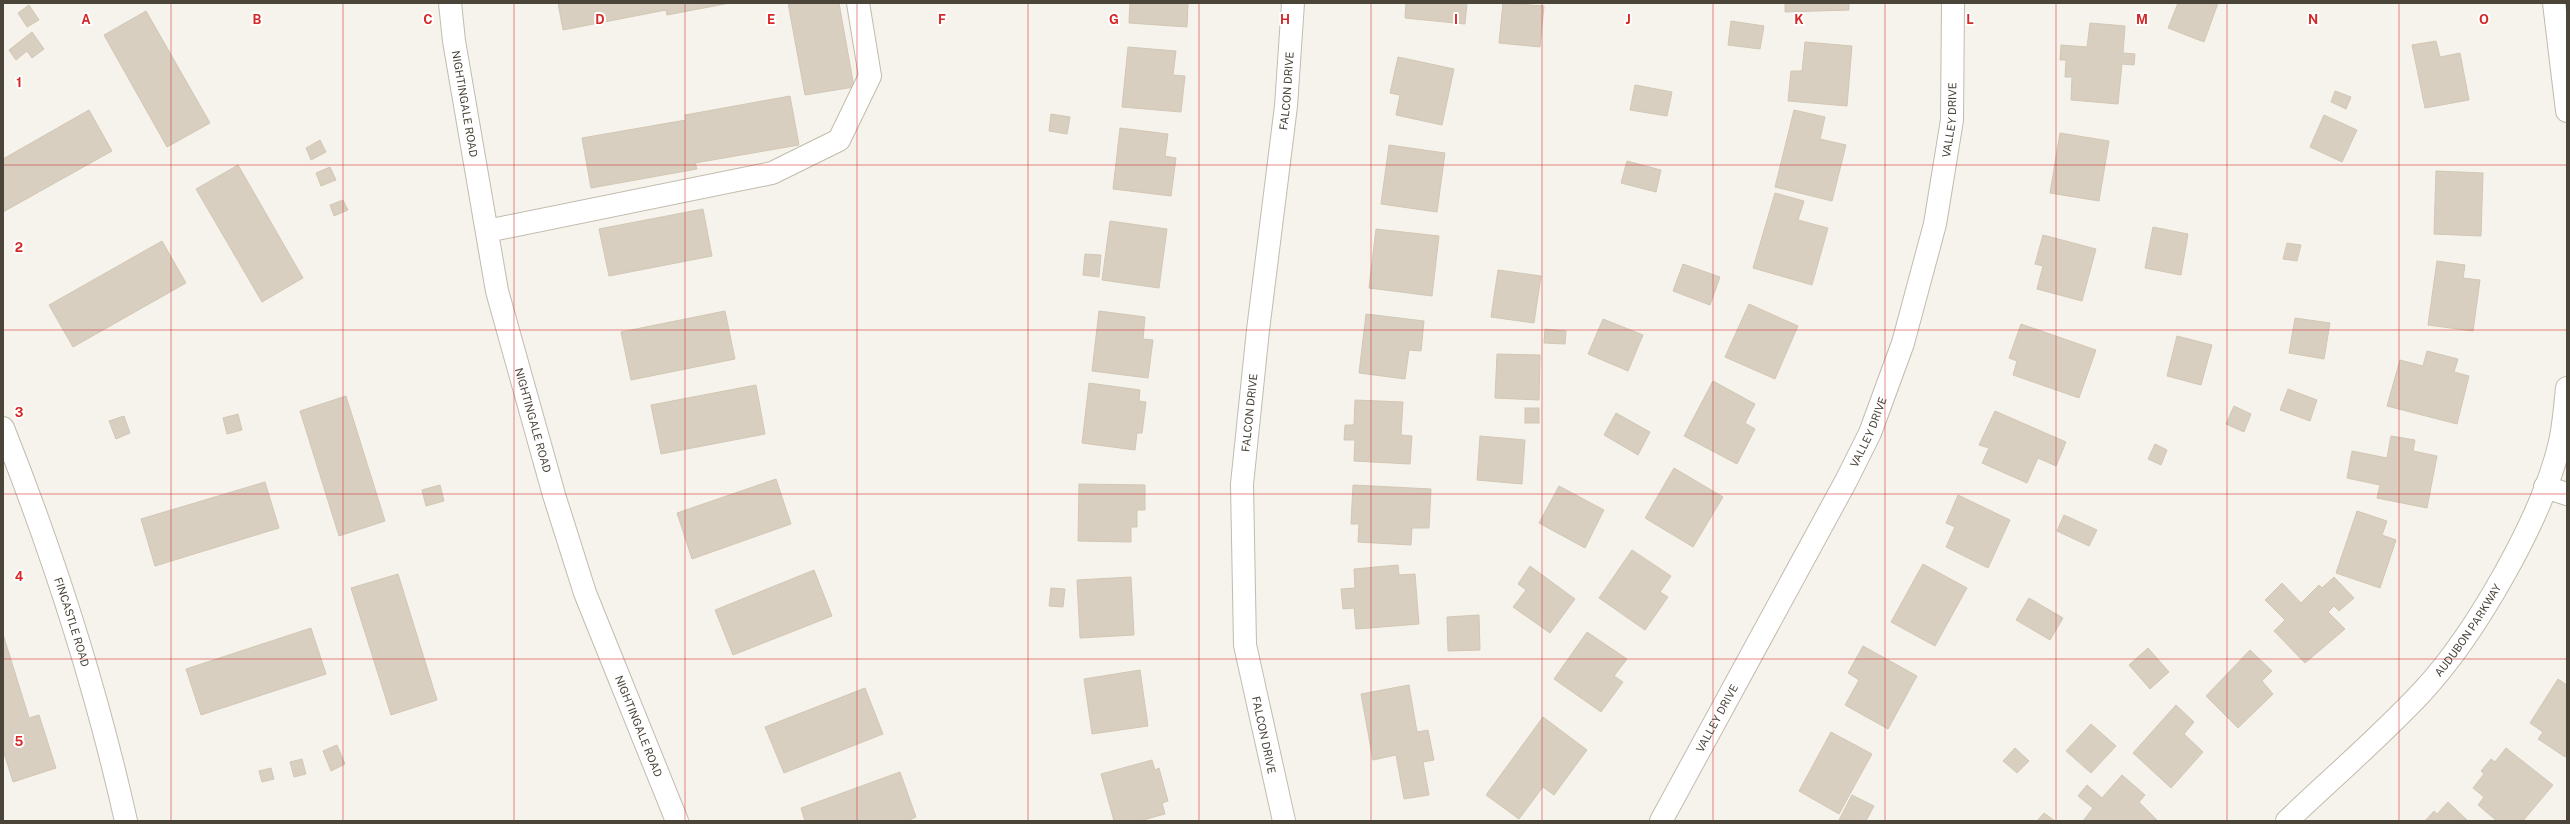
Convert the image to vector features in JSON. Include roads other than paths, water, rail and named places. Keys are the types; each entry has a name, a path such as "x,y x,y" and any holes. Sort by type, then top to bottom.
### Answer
{"street":[{"name":"NIGHTINGALE ROAD","path":"450,3 454,41 497,290 554,495 585,593 678,821"},
{"path":"487,231 772,173 839,140 870,76 858,3"},
{"name":"FALCON DRIVE","path":"1284,816 1245,645 1242,484 1259,322 1286,106 1293,3"},
{"name":"VALLEY DRIVE","path":"1661,821 1846,481 1870,433 1903,342 1935,224 1952,120 1953,3"},
{"path":"2554,3 2567,111"},
{"name":"AUDUBON PARKWAY","path":"2287,821 2423,691 2463,640 2503,574 2524,535 2545,487 2560,442 2567,388"},
{"name":"FINCASTLE ROAD","path":"3,428 33,503 62,587 113,763 126,821"},
{"path":"2545,487 2567,494"}]}
